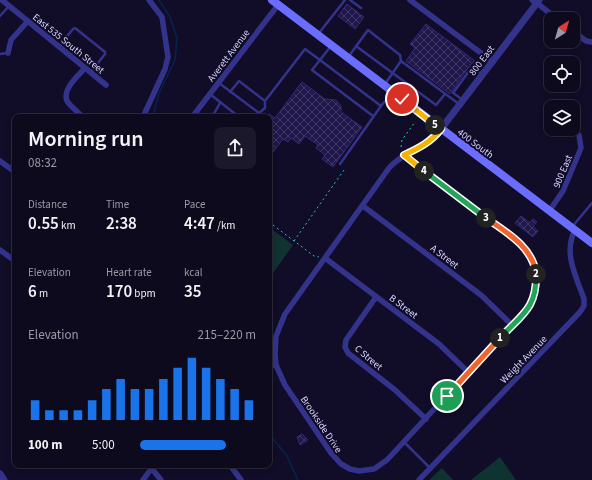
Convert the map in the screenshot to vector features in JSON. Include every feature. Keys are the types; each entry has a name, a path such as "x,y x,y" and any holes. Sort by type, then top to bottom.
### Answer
{"main road":[{"name":"400 South","path":"275,2 592,243"}],"street":[{"name":"East 535 South Street","path":"2,0 106,85"},
{"path":"144,114 165,70 168,57 162,17 149,0"},
{"path":"410,0 493,62"},
{"path":"537,1 549,12"},
{"name":"800 East","path":"441,129 493,62 537,1"},
{"name":"Averett Avenue","path":"195,114 275,2"},
{"path":"8,53 11,40 28,21"},
{"path":"580,36 592,42"},
{"path":"80,114 67,101 67,94 69,87 85,68"},
{"name":"Brookside Drive","path":"404,155 524,247 532,259 537,275 535,296 524,314 386,460 374,468 359,471 350,469 334,458 285,385 276,364 276,336 282,319 322,257 363,206 389,168 396,160 404,155 425,144 434,138 441,129"},
{"name":"900 East","path":"550,210 563,191 581,148 579,136"},
{"path":"0,161 12,170"},
{"name":"A Street","path":"363,206 481,295 512,325"},
{"name":"Weight Avenue","path":"419,480 575,318 584,306 584,299 570,256 573,229"},
{"path":"0,250 12,259"},
{"name":"B Street","path":"322,257 439,344 469,372"},
{"name":"C Street","path":"376,297 349,334 345,347 348,353 395,390 426,419"},
{"path":"272,365 276,364"},
{"path":"143,480 151,468"},
{"path":"153,468 161,480"},
{"path":"232,468 241,480"},
{"path":"0,474 4,480"}],"lane":[{"path":"318,35 345,0"},
{"path":"350,0 361,8"},
{"path":"0,16 9,6"},
{"path":"59,46 75,28 105,52 91,72"},
{"path":"348,58 368,30 400,55 401,61 445,94 461,102"},
{"path":"331,45 312,70 373,116"},
{"path":"356,46 436,105 445,94"},
{"path":"218,82 259,113 265,108 265,101 305,49 381,106"},
{"path":"0,54 8,53"},
{"path":"384,86 401,61"},
{"path":"461,102 453,93 472,67 483,75"},
{"path":"230,92 239,81 265,101"},
{"path":"340,164 373,120 373,116 392,92"},
{"path":"210,94 235,114"},
{"path":"214,114 220,103"},
{"path":"573,229 592,203"},
{"path":"404,442 431,468"}],"path":[{"path":"401,146 402,140 415,122"},
{"path":"294,241 344,170"},
{"path":"272,224 314,256 322,257"},
{"path":"314,256 315,260"}],"green space":[{"path":"272,229 293,245 272,275"},
{"path":"500,457 516,480 471,480"},
{"path":"442,468 453,480 429,480"}],"building":[{"path":"347,4 364,17 355,29 338,16"},
{"path":"426,24 475,61 470,65 450,94 406,61 415,48 410,44"},
{"path":"302,82 325,99 336,100 341,106 341,112 362,127 333,167 322,159 325,155 316,148 318,145 305,136 299,144 291,138 288,142 283,139 273,152 272,151 272,116 275,118"},
{"path":"521,216 530,223 533,219 537,222 533,226 538,231 533,237 515,223"},
{"path":"302,434 308,440 300,445 297,437"}],"waterway":[{"path":"154,114 159,93 175,60 177,38 170,17 159,0"},
{"path":"272,438 287,456 298,480"}],"route":[{"path":"402,99 441,129 434,138 404,155 524,247 532,259 537,275 535,296 529,308 447,396"}]}
